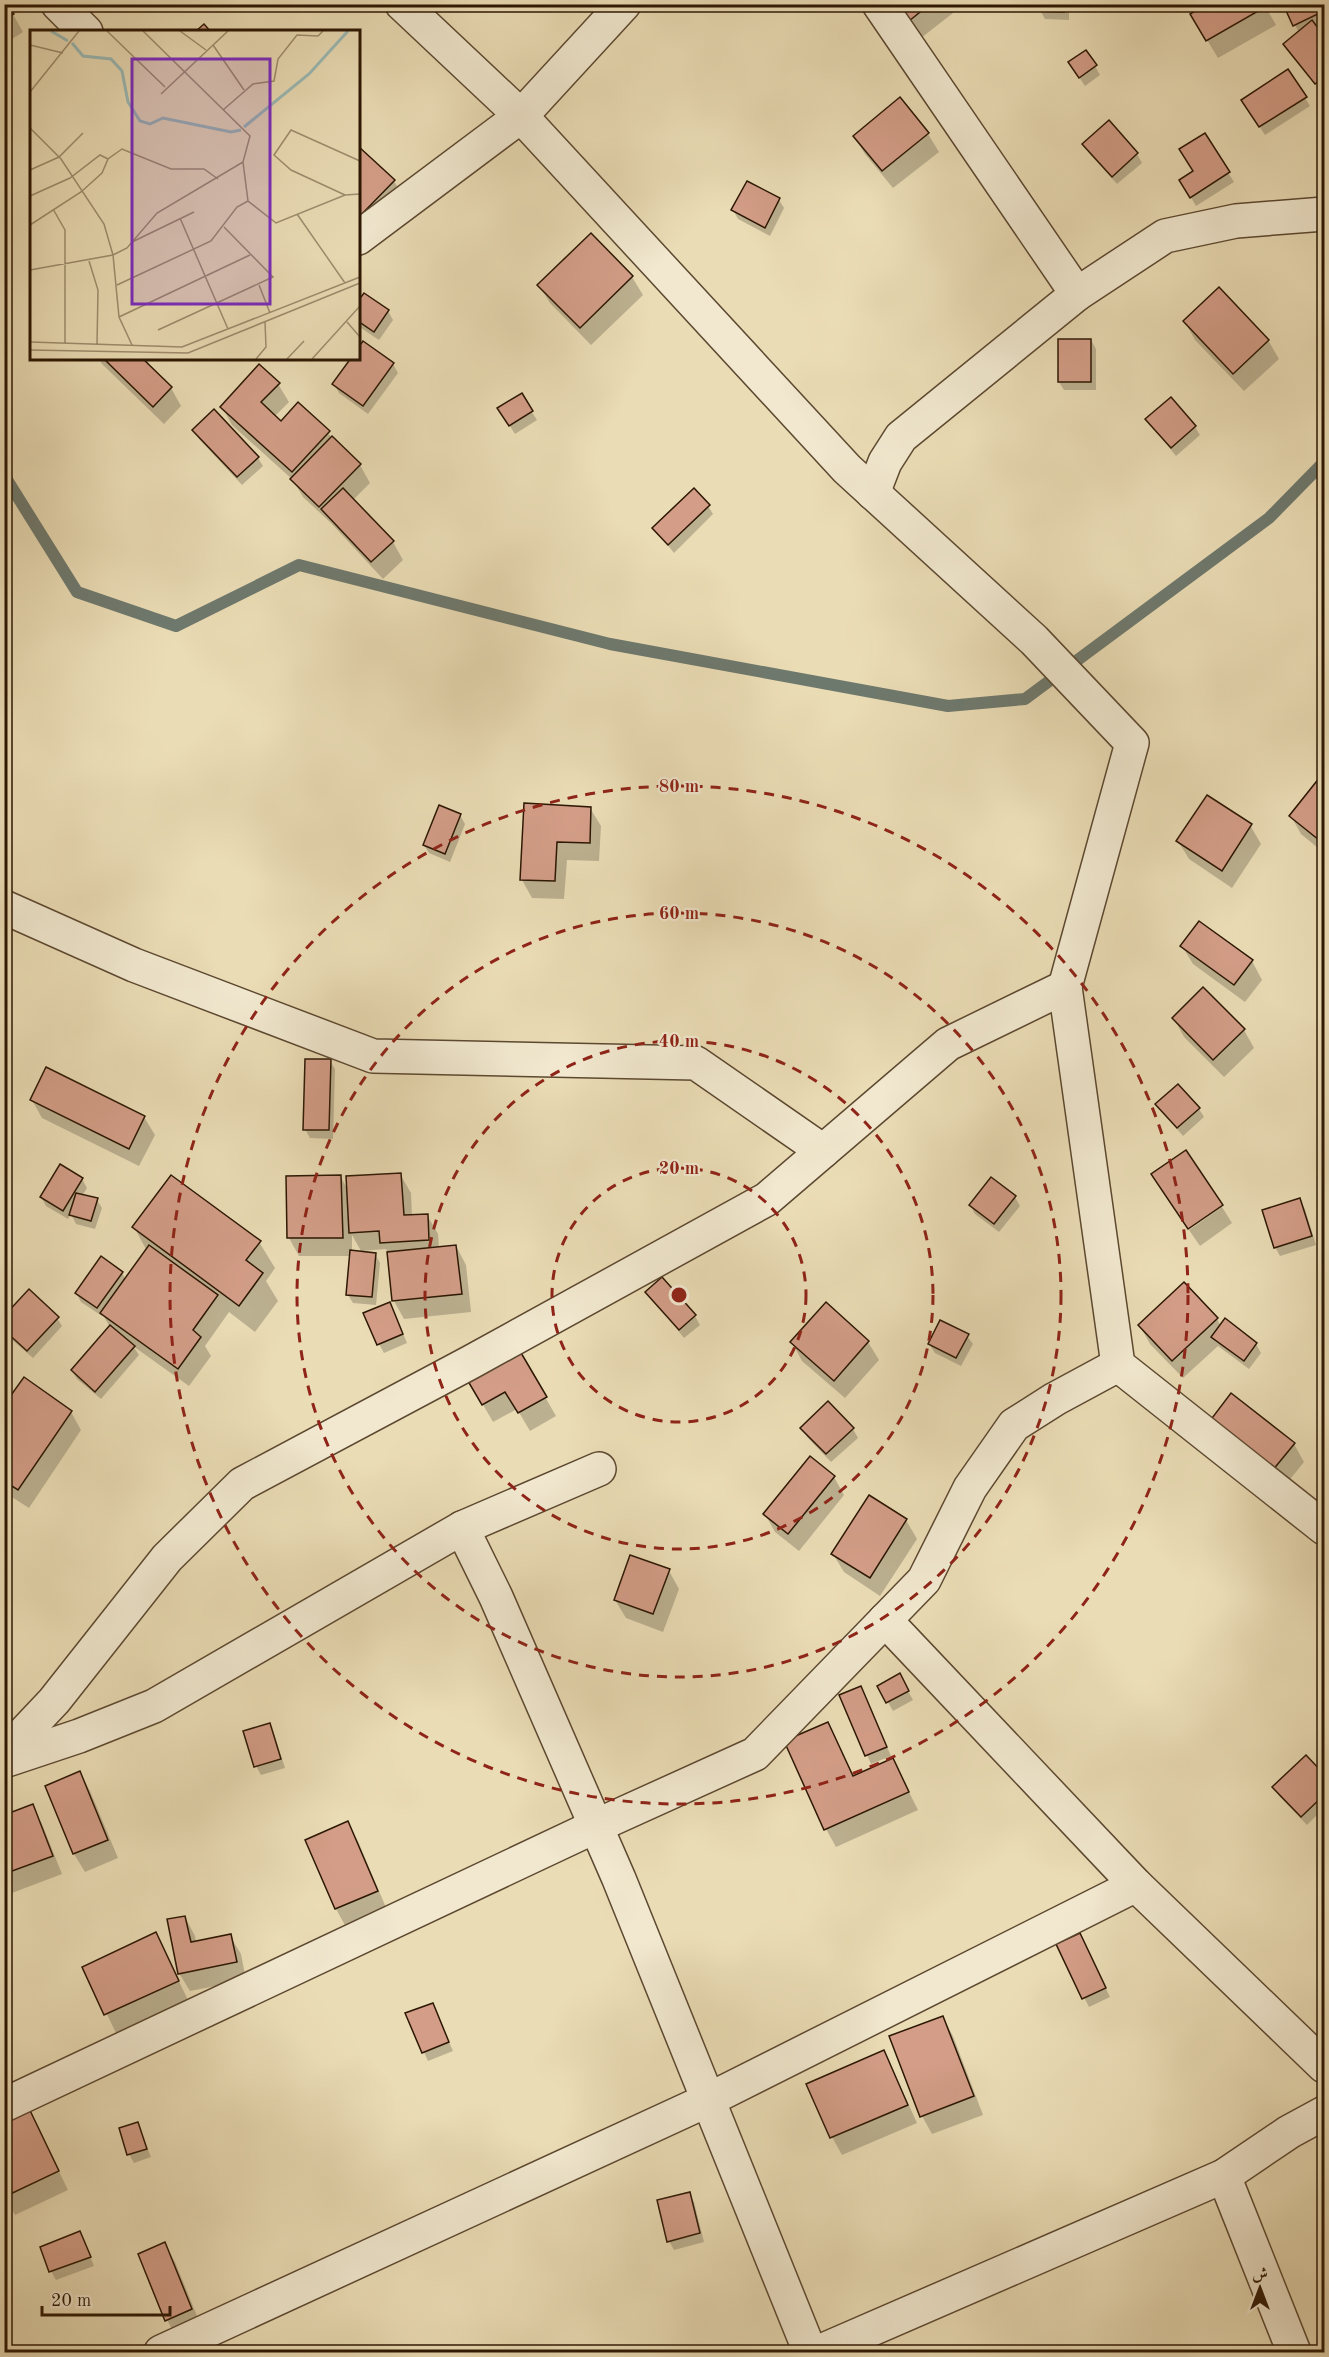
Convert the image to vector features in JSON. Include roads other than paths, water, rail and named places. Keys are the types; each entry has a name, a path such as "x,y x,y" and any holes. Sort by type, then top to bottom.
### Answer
{"street":[{"path":"58,4 84,30"},
{"path":"402,4 521,116 847,469 1034,640 1132,743 1065,987 1118,1365 1324,1528"},
{"path":"360,237 521,116 624,4"},
{"path":"879,4 1077,294"},
{"path":"873,493 885,462 901,437 1077,294 1165,236 1236,221 1324,214"},
{"path":"4,907 134,965 373,1056 696,1063 823,1151"},
{"path":"4,1754 54,1701 167,1558 242,1484 471,1362 767,1199 948,1044 1065,987"},
{"path":"4,2105 755,1754 924,1580 970,1488 1014,1425 1055,1399 1118,1365"},
{"path":"4,1761 79,1736 154,1706 462,1528 599,1469"},
{"path":"462,1528 496,1597 597,1826 810,2352"},
{"path":"885,1620 1136,1885 1324,2066"},
{"path":"161,2352 708,2100 1136,1885"},
{"path":"819,2352 1224,2176 1289,2132 1324,2113"},
{"path":"1224,2176 1294,2352"}],"waterway":[{"path":"4,475 77,592 176,626 299,565 610,644 948,706 1025,699 1269,518 1324,462"}]}
